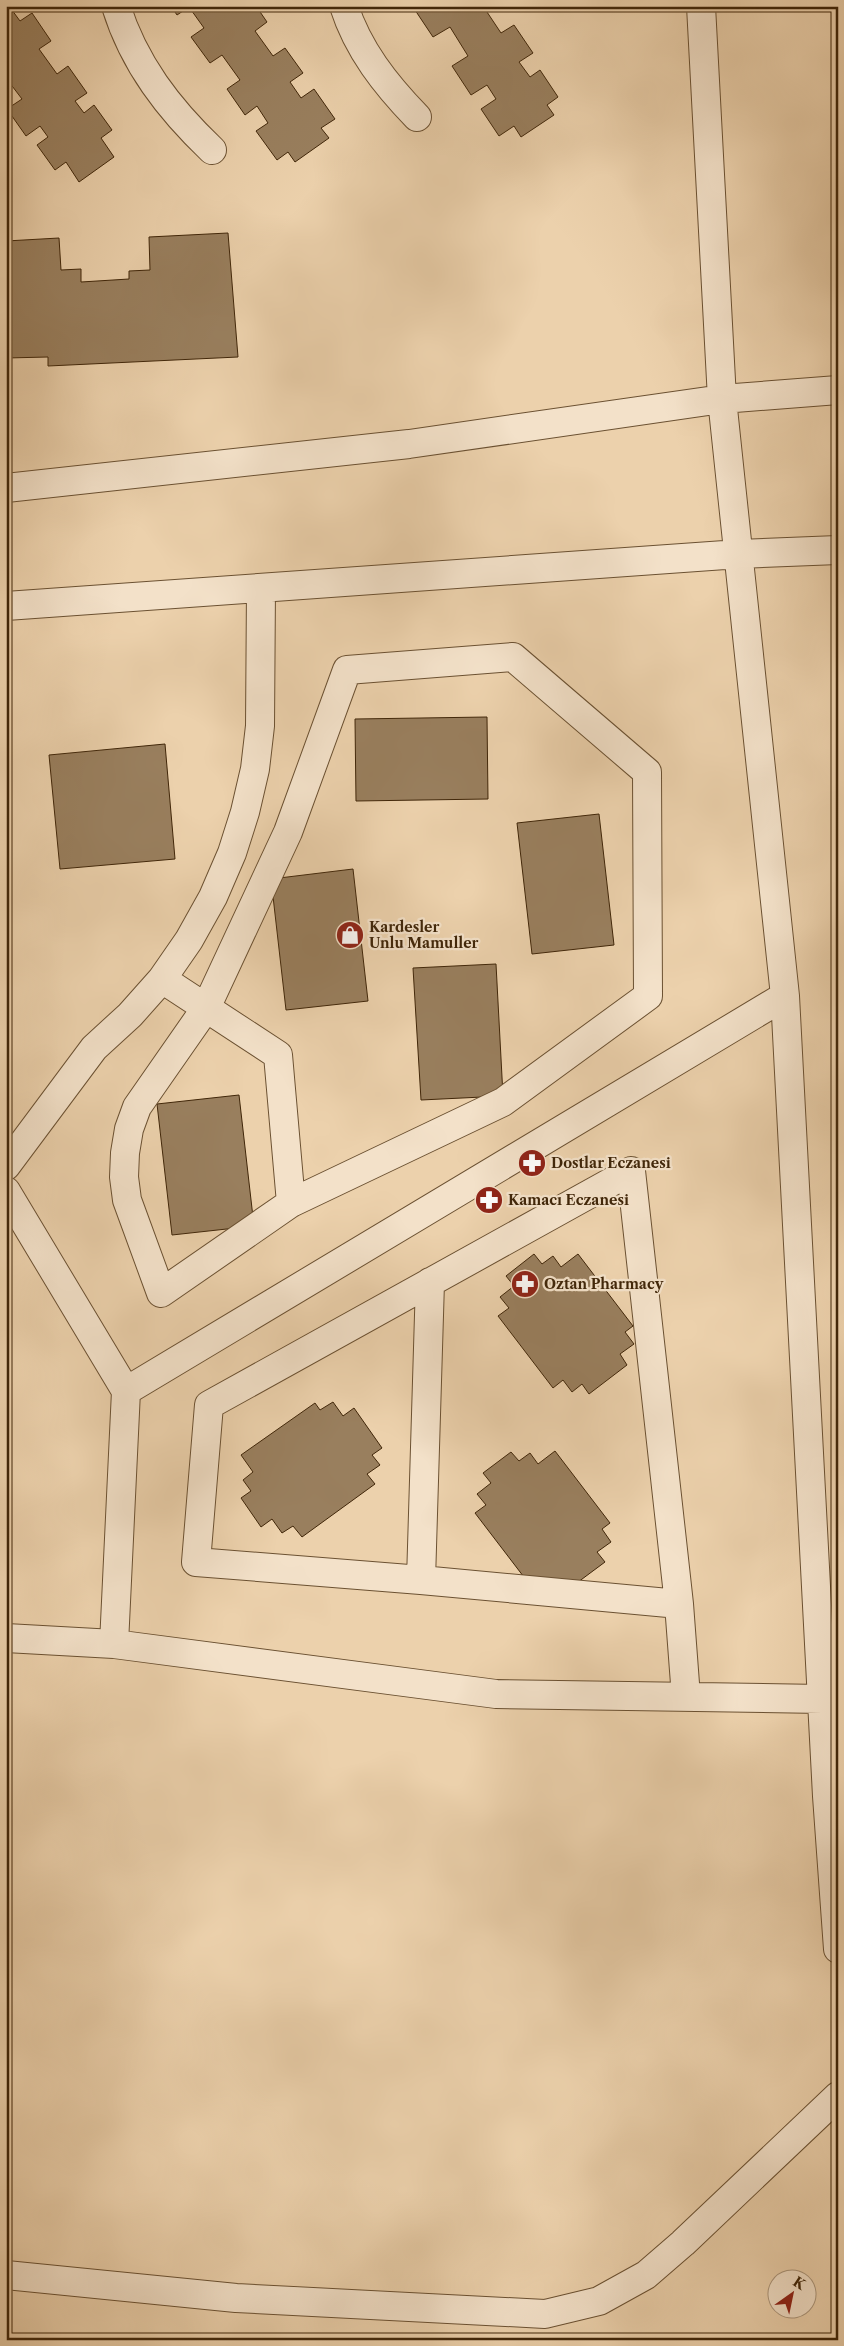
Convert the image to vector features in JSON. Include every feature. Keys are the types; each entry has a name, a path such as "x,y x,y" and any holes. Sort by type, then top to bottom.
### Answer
{"street":[{"path":"116,6 136,56 157,90 183,122 212,150"},
{"path":"344,6 366,55 389,88 417,117"},
{"path":"701,6 722,399 785,996 822,1699 838,1949"},
{"path":"6,488 409,444 722,399 838,390"},
{"path":"6,606 738,554 838,550"},
{"path":"6,1166 94,1048 130,1016 162,978 189,940 213,897 232,853 245,812 255,769 260,726 261,588"},
{"path":"513,657 647,772 648,996 503,1102 291,1203 161,1293 127,1200 124,1177 124,1153 129,1129 137,1106 206,1008 288,832 347,670 513,657"},
{"path":"162,978 278,1055 291,1203"},
{"path":"126,1391 785,996"},
{"path":"679,1604 421,1580 196,1562 209,1406 632,1170 679,1604 686,1697"},
{"path":"6,1191 126,1391 114,1644"},
{"path":"421,1580 430,1282"},
{"path":"6,1638 114,1644 496,1694 822,1699"},
{"path":"6,2275 236,2298 545,2314 599,2302 646,2275 683,2243 838,2096"}],"building":[{"path":"6,6 9,6 20,21 32,13 51,41 39,49 57,74 68,66 87,93 75,101 84,113 94,105 112,130 101,138 114,157 79,182 66,162 55,170 37,145 48,137 40,126 26,136 7,109 22,99 6,78"},
{"path":"171,6 256,6 267,22 255,31 273,56 285,48 303,73 290,82 301,98 314,89 335,119 321,128 329,138 295,162 288,152 277,160 256,131 268,123 257,106 245,115 227,89 240,80 222,55 210,63 191,37 204,28 189,7 177,15"},
{"path":"421,6 483,6 501,33 514,25 533,53 519,62 530,77 540,70 558,97 547,105 554,115 521,137 514,126 499,136 481,109 496,99 487,85 471,95 452,66 468,56 450,27 433,37 415,10"},
{"path":"228,233 238,357 48,366 48,357 6,358 6,241 59,238 61,270 81,269 81,282 129,279 129,271 150,270 149,237"},
{"path":"487,717 488,799 356,801 355,719"},
{"path":"165,744 175,859 60,869 49,755"},
{"path":"599,814 614,945 532,954 517,823"},
{"path":"353,869 368,1001 286,1010 271,879"},
{"path":"496,964 503,1096 421,1100 413,968"},
{"path":"239,1095 254,1226 172,1235 157,1104"},
{"path":"534,1254 542,1264 553,1256 561,1267 578,1254 633,1326 625,1332 634,1344 620,1354 627,1365 589,1394 582,1384 572,1392 563,1380 553,1388 498,1316 509,1308 500,1297 514,1286 506,1276"},
{"path":"333,1402 343,1416 354,1408 382,1448 372,1455 380,1465 367,1474 375,1484 302,1537 293,1526 282,1533 272,1519 261,1527 241,1498 251,1491 243,1480 253,1472 241,1455 315,1403 320,1410"},
{"path":"555,1451 610,1523 602,1529 611,1542 597,1552 605,1562 566,1591 530,1585 475,1513 486,1505 477,1494 491,1483 483,1473 511,1452 519,1461 530,1453 538,1464"}],"place":[{"name":"Kardesler Unlu Mamuller","path":"350,935"},
{"name":"Dostlar Eczanesi","path":"532,1163"},
{"name":"Kamacı Eczanesi","path":"489,1200"},
{"name":"Oztan Pharmacy","path":"525,1284"}]}
